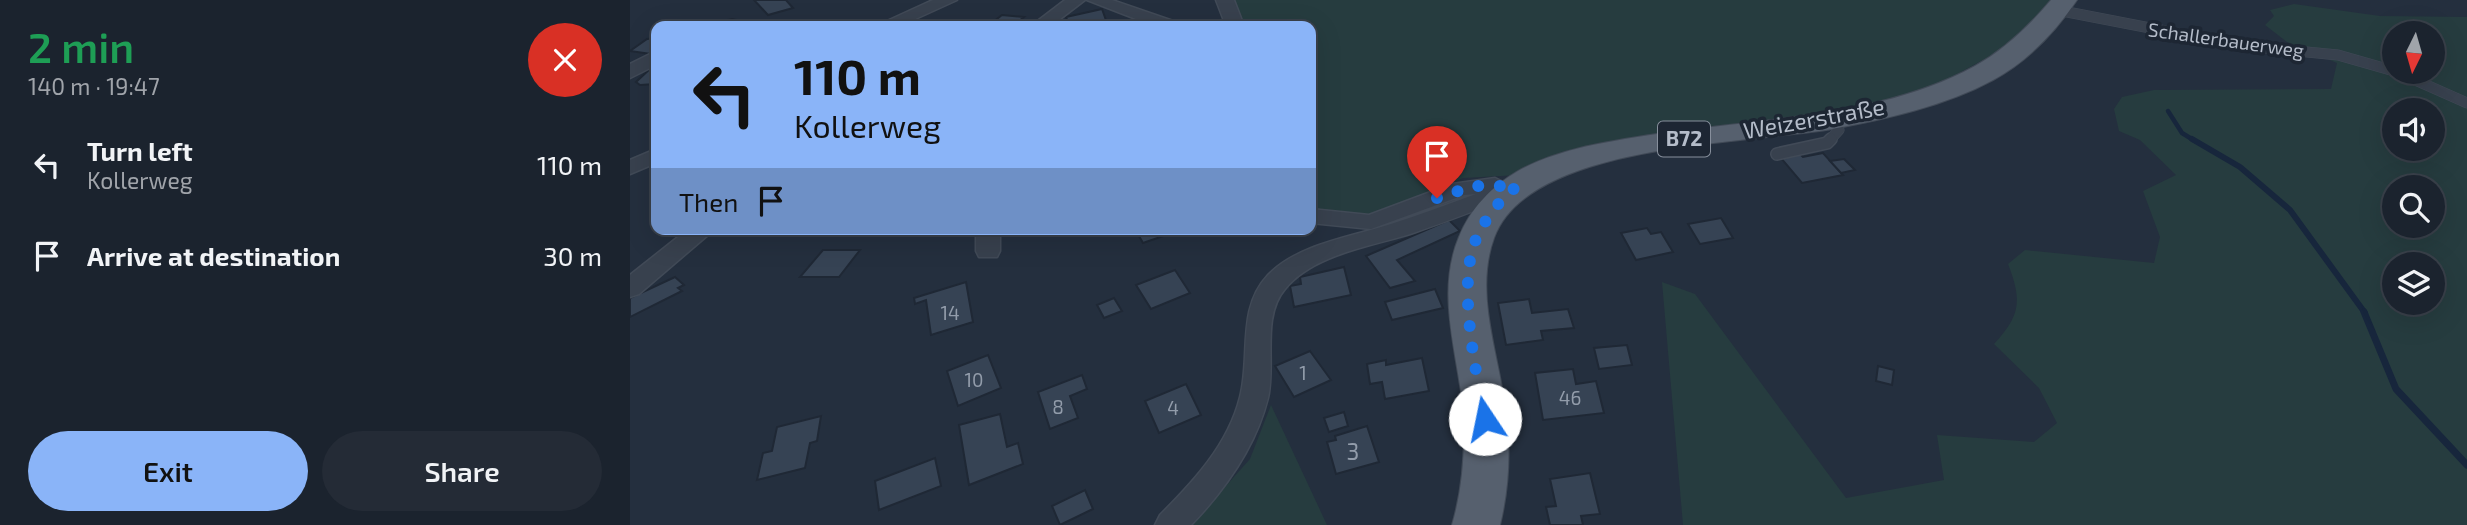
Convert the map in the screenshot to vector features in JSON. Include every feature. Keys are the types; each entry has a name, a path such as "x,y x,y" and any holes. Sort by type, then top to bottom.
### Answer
{"main road":[{"name":"Weizerstraße","path":"1476,525 1485,478 1485,419 1471,330 1471,261 1476,238 1488,218 1517,186 1560,165 1609,152 1833,119 1924,97 1990,69 2060,5"}],"street":[{"path":"897,21 948,0"},
{"path":"1047,21 1076,0"},
{"path":"1096,0 1156,21"},
{"path":"1225,0 1234,21"},
{"path":"630,72 651,61"},
{"path":"631,168 651,158"},
{"path":"631,168 651,174"},
{"path":"1316,216 1371,222 1460,189 1517,186"},
{"path":"1171,525 1204,492 1228,456 1246,420 1258,377 1258,320 1262,306 1276,282 1311,259 1517,186"},
{"path":"630,288 696,235"}],"lane":[{"name":"Schallerbauerweg","path":"2060,5 2219,43 2339,55 2382,67"},
{"name":"Schallerbauerweg","path":"2424,84 2467,103"},
{"path":"1777,154 1827,143 1839,130 1833,119"}],"green space":[{"path":"1230,0 2051,0 2028,26 1994,54 1937,85 1910,94 1837,112 1520,175 1463,178 1376,217 1316,213 1316,21 1239,21"},
{"path":"2294,4 2380,16 2467,17 2467,525 1683,525 1662,282 1695,294 1846,498 1944,480 1937,435 2034,442 2057,423 2039,388 1994,344 2010,324 2016,307 2016,288 2008,264 2025,250 2154,263 2160,237 2143,191 2176,175 2140,140 2119,131 2114,109 2122,97 2154,90 2331,89 2337,63 2287,42 2265,25 2274,16 2270,10"},
{"path":"1271,405 1327,525 1191,525 1250,459"}],"building":[{"path":"754,0 786,0 793,8 768,15"},
{"path":"1102,9 1106,21 1068,21 1066,17"},
{"path":"1002,15 1024,17 1019,21 994,21"},
{"path":"651,39 651,54 630,51"},
{"path":"651,68 651,84 640,85 636,82"},
{"path":"1799,153 1803,157 1823,153 1843,175 1802,183 1780,157"},
{"path":"1844,159 1855,170 1841,173 1830,161"},
{"path":"1721,218 1733,238 1700,244 1688,224"},
{"path":"1449,220 1460,231 1397,260 1415,281 1390,288 1366,256"},
{"path":"1647,228 1651,234 1661,232 1673,252 1636,260 1621,233"},
{"path":"1138,235 1166,235 1143,243"},
{"path":"823,250 860,250 839,277 800,277"},
{"path":"1344,267 1351,295 1294,307 1290,286 1301,284 1300,277"},
{"path":"1175,270 1190,293 1151,309 1136,285"},
{"path":"675,277 684,285 678,288 682,291 630,317 630,298"},
{"path":"966,282 973,322 931,335 926,300 915,304 914,298"},
{"path":"1435,289 1443,308 1392,320 1385,302"},
{"path":"1114,298 1122,311 1104,318 1097,305"},
{"path":"1529,299 1532,313 1568,309 1574,328 1541,331 1543,340 1506,345 1498,303"},
{"path":"1627,345 1632,365 1599,369 1594,348"},
{"path":"1310,351 1331,380 1294,397 1275,366"},
{"path":"988,355 1001,388 958,406 947,371"},
{"path":"1422,358 1429,391 1385,399 1382,382 1370,384 1367,364 1386,360 1386,365"},
{"path":"1878,366 1894,370 1892,385 1876,381"},
{"path":"1573,369 1576,384 1596,381 1604,413 1543,420 1535,373"},
{"path":"1082,375 1087,389 1070,396 1078,418 1050,429 1038,392"},
{"path":"1186,384 1201,415 1159,433 1145,401"},
{"path":"1344,412 1348,426 1329,432 1324,418"},
{"path":"1000,414 1007,447 1018,443 1023,464 969,485 959,425"},
{"path":"821,416 817,441 810,443 805,468 757,480 763,453 772,451 777,427"},
{"path":"1367,426 1379,462 1336,474 1327,442 1336,440 1335,436"},
{"path":"935,458 941,486 879,510 875,481"},
{"path":"1590,473 1600,514 1581,516 1583,525 1550,525 1546,507 1556,506 1550,479"},
{"path":"1085,490 1093,509 1060,525 1052,506"}],"waterway":[{"path":"2168,111 2182,133 2195,141"},
{"path":"2192,139 2240,167 2290,210 2365,313"},
{"path":"2364,312 2396,389 2467,465"}],"route":[{"path":"1437,198 1473,186 1517,186 1504,197 1488,218 1476,238 1471,261 1471,330 1485,419"}]}
